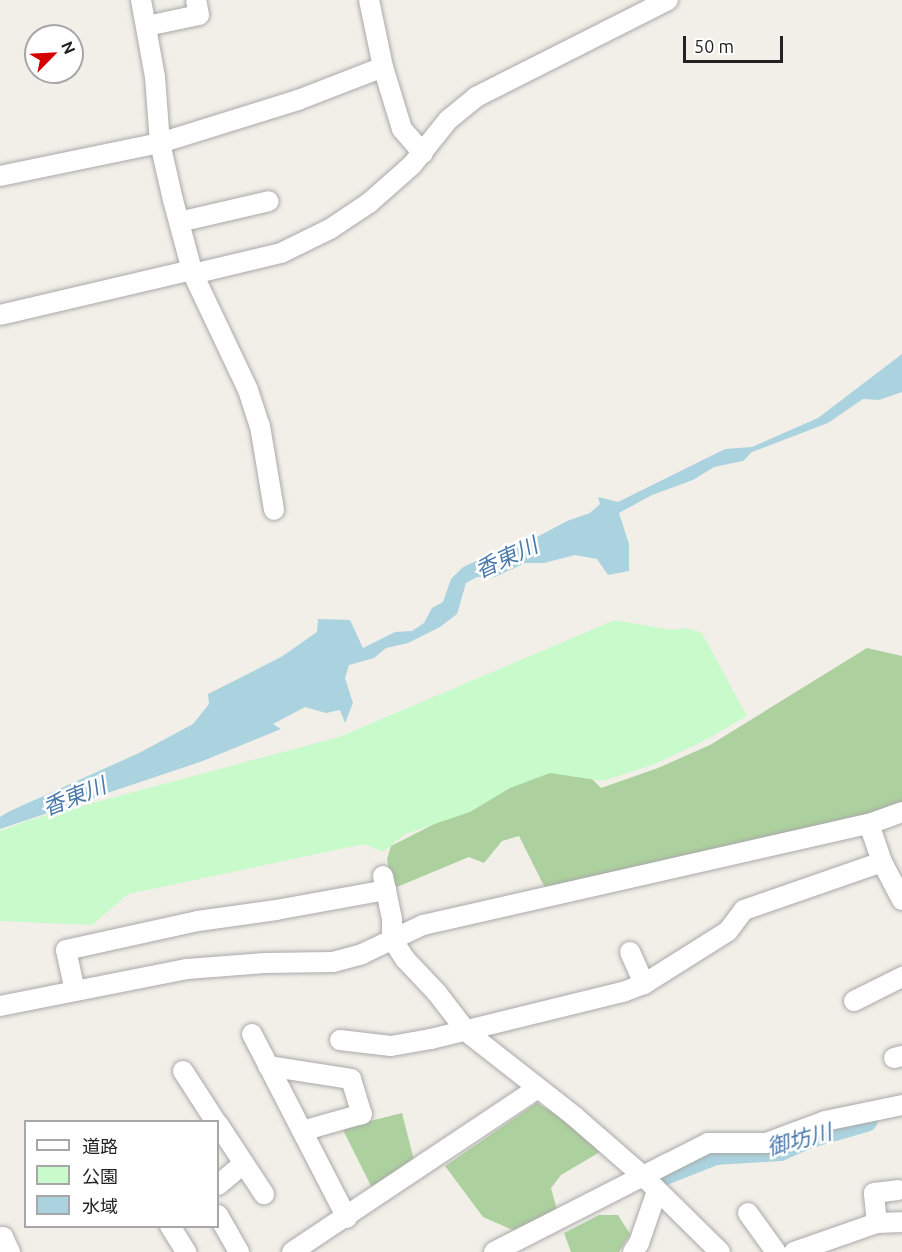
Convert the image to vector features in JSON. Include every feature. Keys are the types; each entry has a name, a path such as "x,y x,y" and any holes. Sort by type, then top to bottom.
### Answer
{"street":[{"path":"141,0 155,76 160,143 179,222 193,272 248,390 260,426 274,510"},
{"path":"147,26 199,15 196,0"},
{"path":"369,0 383,68 402,129 423,153"},
{"path":"0,315 281,253 330,229 369,203 423,153 458,109 476,97 668,0"},
{"path":"0,176 160,143 298,100 383,68"},
{"path":"179,222 269,201"},
{"path":"0,1006 187,969 265,963 333,962 362,954 423,925 468,913 869,824 902,812"},
{"path":"869,824 882,862 902,900"},
{"path":"340,1040 391,1046 467,1032 575,1005 644,984 729,931 744,910 882,862"},
{"path":"75,991 66,950 198,921 276,910 385,883 392,939 405,959 437,993 467,1032 536,1089 574,1116 643,1176 720,1252"},
{"path":"630,952 644,984"},
{"path":"854,1000 902,977"},
{"path":"252,1034 347,1218"},
{"path":"268,1066 351,1079 362,1114 302,1131"},
{"path":"183,1071 215,1120"},
{"path":"292,1252 347,1218 536,1089"},
{"path":"494,1252 708,1143 766,1143 825,1121 902,1105"},
{"path":"219,1126 264,1194"},
{"path":"219,1184 243,1164"},
{"path":"878,1223 874,1193 898,1190"},
{"path":"633,1252 639,1243 657,1191"},
{"path":"748,1213 776,1252"},
{"path":"219,1217 239,1252"},
{"path":"794,1252 878,1223 902,1222"},
{"path":"171,1228 186,1252"}],"green space":[{"path":"615,620 671,630 686,628 702,633 747,716 702,742 655,764 603,781 550,773 510,788 470,812 405,834 383,852 364,844 128,894 92,925 0,921 0,831 33,819 339,737"},
{"path":"867,648 902,656 902,805 887,812 545,888 519,836 502,841 484,863 469,857 392,889 387,859 391,846 542,769 579,766 601,788 658,768 710,745"},
{"path":"537,1103 571,1123 600,1152 561,1175 551,1188 557,1210 513,1230 483,1217 445,1166"},
{"path":"402,1113 415,1164 373,1190 342,1128"},
{"path":"599,1215 618,1215 630,1234 619,1252 571,1252 564,1233"}],"water":[{"name":"香東川","path":"902,354 902,392 879,400 863,399 828,423 752,452 743,461 714,467 693,480 652,495 619,513 629,544 629,571 608,575 597,559 575,555 544,563 525,563 495,577 477,577 466,583 457,614 440,627 408,643 386,648 374,658 349,665 345,678 353,703 345,723 340,710 326,713 305,707 273,724 281,729 200,762 0,829 0,817 10,811 139,753 193,724 209,704 208,694 281,657 317,632 318,619 350,620 363,648 395,632 412,631 424,623 432,608 443,602 451,579 463,567 509,546 522,545 567,521 590,513 600,504 598,497 618,502 725,449 752,447 818,418"}],"waterway":[{"name":"御坊川","path":"662,1174 715,1153 780,1149 807,1137 866,1120"}]}
